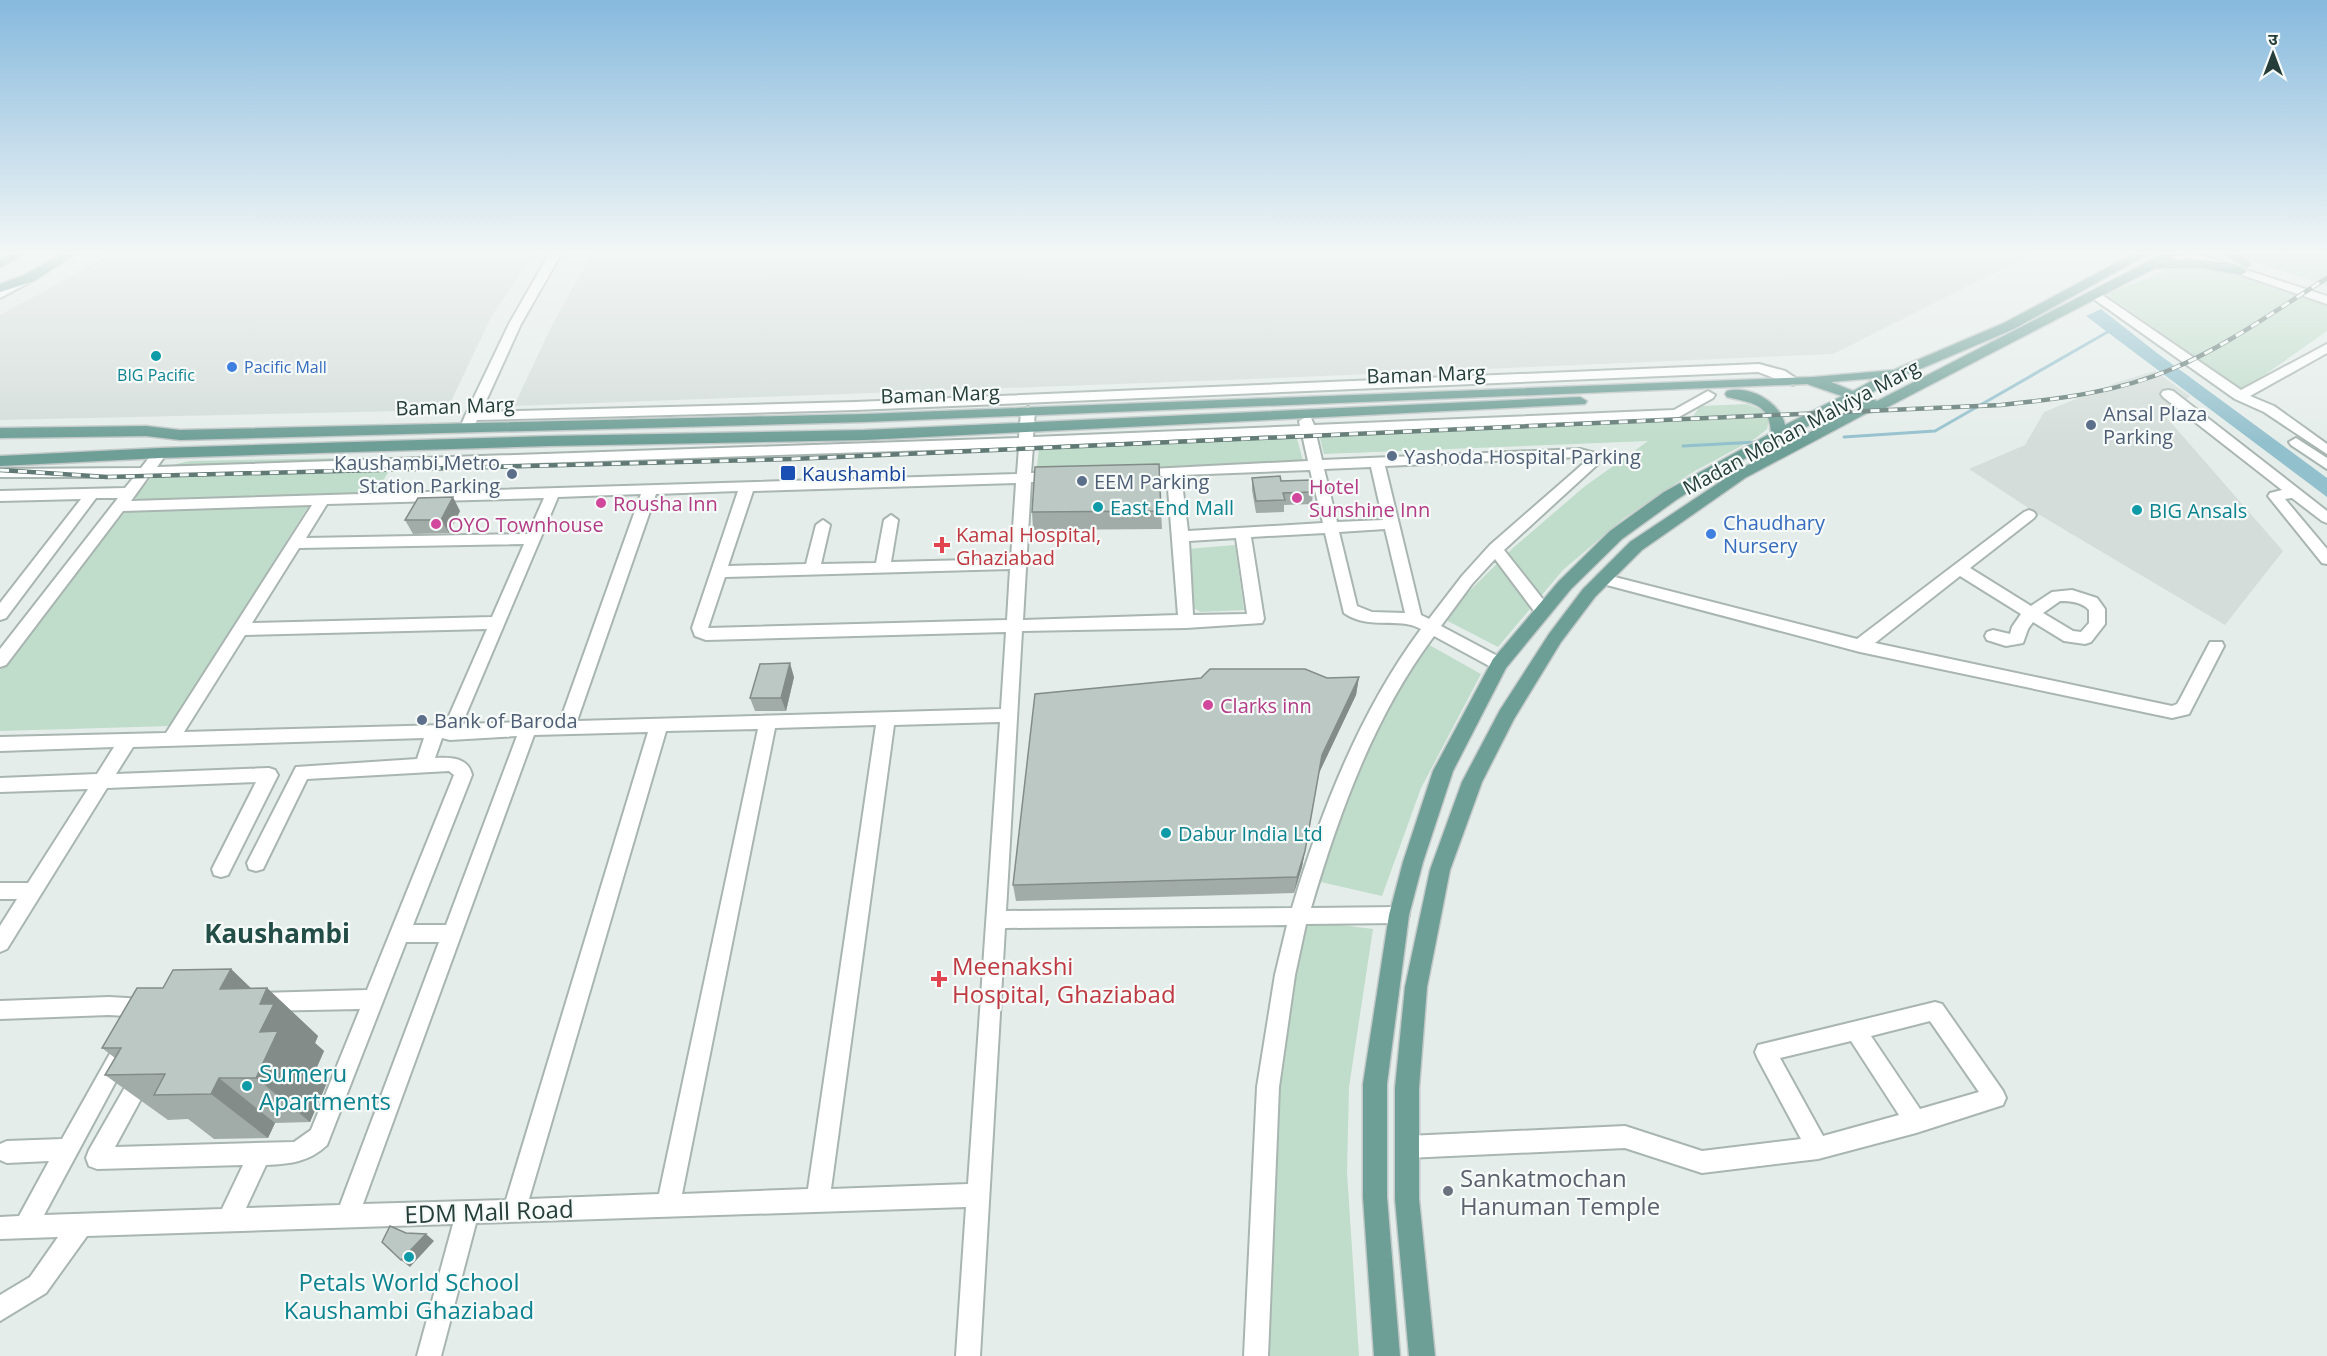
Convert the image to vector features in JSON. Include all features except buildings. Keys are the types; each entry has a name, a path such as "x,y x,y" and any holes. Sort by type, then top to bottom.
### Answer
{"main road":[{"name":"Madan Mohan Malviya Marg","path":"1422,1356 1407,1199 1407,1088 1416,987 1440,870 1472,782 1507,715 1588,593 1636,546 1740,475 1859,404 1901,372 2027,317"},
{"name":"Madan Mohan Malviya Marg","path":"1387,1356 1376,1197 1375,1084 1388,981 1399,915 1413,862 1443,771 1499,664 1565,585 1616,535 1670,496 1718,466 1778,435 1859,404 2045,317"},
{"path":"1675,372 1690,385"},
{"path":"1808,380 1901,372"},
{"name":"Baman Marg","path":"0,460 160,453 864,435 1304,414 1345,405 1364,397 1428,388 1690,385 1808,380 1836,388 1859,404"},
{"name":"Baman Marg","path":"0,433 146,431 180,435 477,421 665,422 865,418 1027,427 1345,405 1393,410 1809,391 1859,404"},
{"path":"1732,394 1753,398 1771,408 1779,421 1778,435"},
{"path":"1364,397 1393,410"},
{"path":"688,438 693,421"},
{"path":"658,439 665,422"},
{"path":"0,448 18,441 180,435"},
{"path":"1456,748 1485,757"}],"street":[{"path":"477,421 519,317"},
{"path":"477,421 530,317"},
{"path":"2128,317 2244,399 2269,409 2327,450"},
{"path":"2244,399 2327,349"},
{"path":"477,421 855,406 1428,388 1759,368 1780,374 1792,381"},
{"path":"2168,394 2327,518"},
{"path":"0,473 145,472 1027,427 1308,430 1677,414 1708,395"},
{"path":"2244,399 2254,411 2327,465"},
{"path":"1304,414 1350,609 1355,614 1366,617 1423,623 1499,664"},
{"path":"968,1356 1027,427"},
{"path":"0,661 160,453"},
{"path":"1116,474 1580,453 1590,456 1591,464 1495,549 1423,623 1407,660 1355,757 1314,865 1285,975 1268,1086 1256,1356"},
{"path":"1377,463 1391,524 1423,623"},
{"path":"1174,472 1181,536 1186,622"},
{"path":"119,506 1070,476"},
{"path":"747,487 700,628 701,632 706,634 1256,619 1244,532"},
{"path":"567,727 650,490"},
{"path":"0,496 129,493"},
{"path":"423,767 497,623 553,493"},
{"path":"34,616 0,615 7,597 92,494"},
{"path":"2296,494 2275,496 2327,559"},
{"path":"171,739 322,500"},
{"path":"1860,646 2029,515"},
{"path":"882,569 891,520"},
{"path":"1181,536 1391,524"},
{"path":"812,571 823,525"},
{"path":"294,543 533,539"},
{"path":"1495,549 1543,611"},
{"path":"718,572 1018,564"},
{"path":"1959,569 2031,613 2020,627 2017,639 2006,640 1993,636"},
{"path":"1603,579 1860,646 2172,712 2183,709 2187,704 2216,646"},
{"path":"241,629 497,623"},
{"path":"0,744 1009,715"},
{"path":"818,1201 886,718"},
{"path":"668,1206 768,722"},
{"path":"514,1210 659,725"},
{"path":"347,1216 528,729"},
{"path":"0,943 128,740"},
{"path":"154,1055 97,1158 295,1153 311,1145 319,1137 463,775 459,767 452,764 302,772 256,863"},
{"path":"0,785 269,774 221,869"},
{"path":"0,891 33,891"},
{"path":"996,920 1399,915"},
{"path":"401,934 452,933"},
{"path":"239,1003 375,999"},
{"path":"0,1010 109,1006 146,1008 25,1227"},
{"path":"1407,1147 1625,1137 1646,1142 1684,1160 1701,1162 1818,1148 1995,1098 1935,1011 1857,1032 1765,1052 1818,1148"},
{"path":"1857,1032 1916,1122"},
{"path":"8,1152 68,1150"},
{"path":"229,1220 260,1154"},
{"name":"EDM Mall Road","path":"0,1228 978,1195"},
{"path":"429,1356 468,1212"},
{"path":"0,1309 38,1285 81,1225"}],"shaded area":[{"path":"0,317 491,317 447,410 0,420"},
{"path":"556,317 1906,317 1833,354 1253,379 514,406"},
{"path":"2155,371 2190,396 2167,418 2283,551 2225,625 2033,511 1969,469 2025,445 2044,412 2118,382"}],"green space":[{"path":"2139,317 2327,317 2327,331 2243,390"},
{"path":"1747,404 1762,410 1769,419 1767,429 1756,438 1693,472 1623,519 1563,570 1498,647 1442,618 1514,547 1584,487 1648,441 1324,454 1319,434 1690,421 1700,406"},
{"path":"1296,435 1303,461 1036,474 1039,449"},
{"path":"397,457 376,493 138,500 135,497 164,468 191,461"},
{"path":"311,502 170,726 0,731 0,670 124,513 145,506"},
{"path":"1235,545 1244,610 1201,612 1193,608 1187,549"},
{"path":"1424,642 1481,674 1421,788 1382,896 1312,880 1392,694"},
{"path":"1300,920 1373,929 1349,1087 1347,1172 1359,1356 1262,1356 1269,1083"}],"water":[{"path":"2088,317 2112,317 2327,478 2327,497"}],"waterway":[{"path":"1844,437 1935,431 2111,330"},
{"path":"1683,446 1757,442"}],"railway":[{"path":"0,470 107,477 792,459 2001,405 2066,397 2109,389 2152,377 2192,360 2266,317"}],"place":[{"name":"BIG Pacific","path":"156,356"},
{"name":"Pacific Mall","path":"232,367"},
{"name":"Ansal Plaza Parking","path":"2091,425"},
{"name":"Yashoda Hospital Parking","path":"1392,456"},
{"name":"Kaushambi","path":"788,473"},
{"name":"Kaushambi Metro Station Parking","path":"512,474"},
{"name":"EEM Parking","path":"1082,481"},
{"name":"Hotel Sunshine Inn","path":"1297,498"},
{"name":"Rousha Inn","path":"601,503"},
{"name":"East End Mall","path":"1098,507"},
{"name":"BIG Ansals","path":"2137,510"},
{"name":"OYO Townhouse","path":"436,524"},
{"name":"Chaudhary Nursery","path":"1711,534"},
{"name":"Kamal Hospital, Ghaziabad","path":"942,545"},
{"name":"Clarks inn","path":"1208,705"},
{"name":"Bank of Baroda","path":"422,720"},
{"name":"Dabur India Ltd","path":"1166,833"},
{"name":"Meenakshi Hospital, Ghaziabad","path":"939,979"},
{"name":"Sumeru Apartments","path":"247,1086"},
{"name":"Sankatmochan Hanuman Temple","path":"1448,1191"},
{"name":"Petals World School Kaushambi Ghaziabad","path":"409,1257"}],"district":[{"name":"Kaushambi","path":"277,933"}]}
